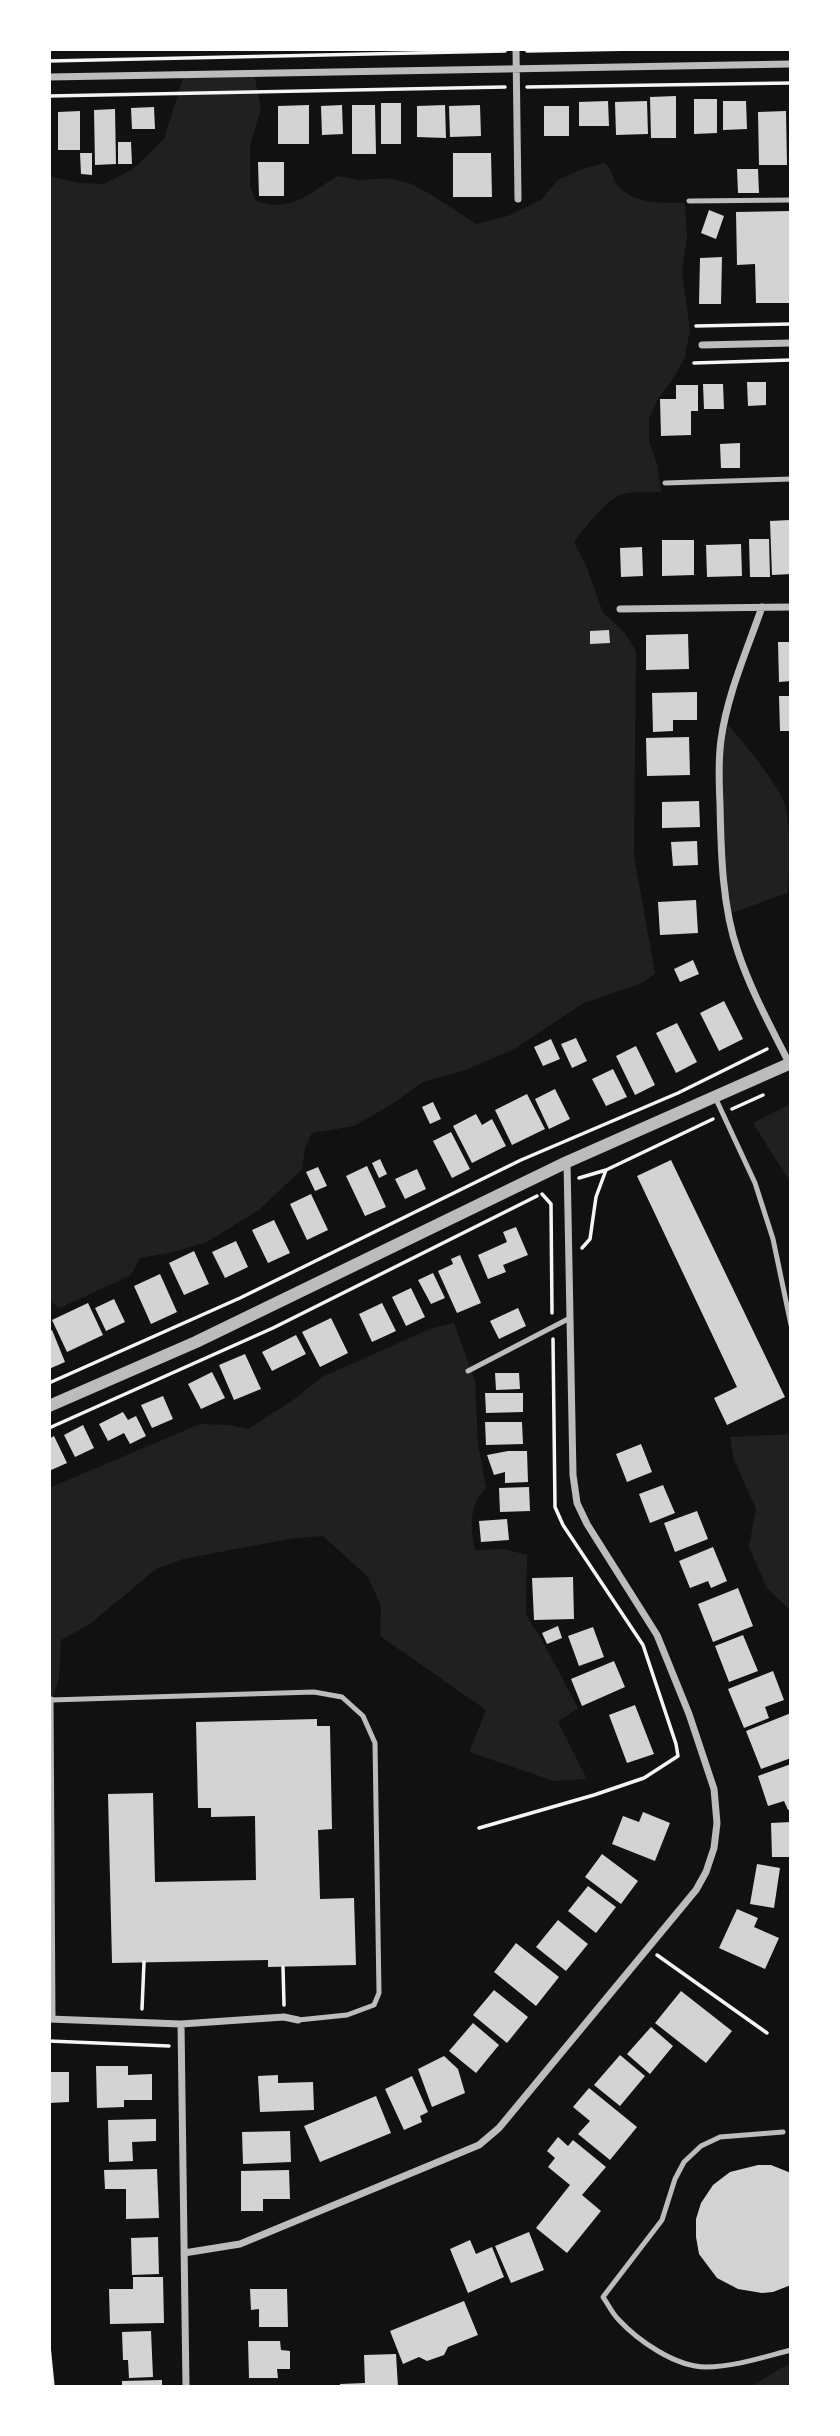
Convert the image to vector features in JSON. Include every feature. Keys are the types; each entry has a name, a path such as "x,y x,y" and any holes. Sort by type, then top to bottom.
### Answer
{"street":[{"path":"516,50 518,199"},
{"path":"49,76 791,64"},
{"path":"702,345 791,343"},
{"path":"49,1406 196,1342 567,1162 790,1063 753,991 737,950 724,881 720,827 721,738 730,701 762,607"},
{"path":"620,609 791,607"},
{"path":"184,2253 240,2244 479,2145 499,2128 648,1949 696,1890 706,1872 714,1848 716,1806 714,1789 689,1714 657,1635 587,1524 577,1503 573,1475 567,1162"},
{"path":"51,2019 181,2024 285,2017 298,2020"},
{"path":"181,2024 186,2387"}],"lane":[{"path":"689,201 791,200"},
{"path":"665,483 791,479"},
{"path":"715,1097 755,1183 773,1239 791,1325"},
{"path":"468,1371 570,1318"},
{"path":"51,2019 50,1700 314,1692 342,1697 363,1716 375,1743 379,1993 374,2005 347,2015 298,2020"},
{"path":"783,2132 720,2137 701,2146 684,2162 675,2179 662,2220 603,2297 617,2319 642,2340 692,2366 708,2367 791,2350"}],"path":[{"path":"49,61 635,49"},
{"path":"49,96 791,83"},
{"path":"696,326 791,324"},
{"path":"694,363 791,360"},
{"path":"49,1383 240,1298 521,1160 678,1093 779,1043"},
{"path":"567,1182 606,1170 769,1092"},
{"path":"569,1262 590,1239 596,1197 606,1170"},
{"path":"49,1428 273,1328 542,1194 551,1204 555,1507 563,1525 643,1645 677,1744 678,1756 644,1778 559,1806 479,1828"},
{"path":"648,1949 767,2033"},
{"path":"141,2021 144,1962"},
{"path":"283,1967 285,2017"},
{"path":"49,2041 181,2047"},
{"path":"49,2347 53,2387"}],"shaded area":[{"path":"254,74 261,109 250,145 250,186 256,201 279,205 290,203 337,176 360,180 388,178 409,183 476,224 508,216 541,200 558,180 604,163 619,187 633,197 685,203 687,237 682,272 690,330 685,357 657,401 649,419 649,441 657,464 661,492 632,492 616,497 599,511 574,542 586,565 603,613 624,632 636,651 634,855 655,974 642,983 584,1003 514,1049 466,1070 423,1082 354,1126 312,1133 305,1148 302,1169 259,1210 207,1242 140,1258 131,1275 60,1308 49,1301 49,176 79,183 104,184 133,169 164,139 184,75"},
{"path":"728,725 760,764 782,797 789,826 790,849 787,893 732,913 726,865 722,781 723,748"},
{"path":"791,1104 791,1184 753,1123"},
{"path":"454,1323 475,1381 478,1444 486,1488 476,1502 472,1517 475,1550 505,1549 527,1555 526,1615 578,1708 558,1722 587,1779 554,1781 469,1752 486,1710 380,1636 381,1606 368,1577 323,1536 294,1538 183,1559 156,1569 90,1624 61,1640 59,1678 52,1699 49,1698 49,1488 200,1424 230,1425 248,1429 292,1401 322,1377 432,1328"},
{"path":"791,1434 791,1611 767,1588 749,1547 756,1509 733,1457 730,1437"},
{"path":"791,2363 791,2387 750,2387 788,2364"}],"building":[{"path":"676,96 676,138 651,138 650,97"},
{"path":"694,99 717,99 717,133 694,134"},
{"path":"608,101 609,126 579,126 579,102"},
{"path":"647,101 648,134 616,135 615,102"},
{"path":"723,101 746,101 747,129 723,130"},
{"path":"381,103 401,103 401,144 381,144"},
{"path":"309,105 309,144 278,144 278,106"},
{"path":"342,105 343,134 322,135 321,106"},
{"path":"352,105 375,105 376,154 352,154"},
{"path":"445,105 446,138 417,137 417,106"},
{"path":"480,105 481,136 450,137 449,106"},
{"path":"544,106 569,106 569,136 544,136"},
{"path":"154,107 155,129 132,129 131,108"},
{"path":"115,109 116,164 95,165 94,110"},
{"path":"80,111 80,150 58,150 58,112"},
{"path":"786,111 787,165 759,165 758,112"},
{"path":"118,142 131,142 132,164 118,164"},
{"path":"80,153 92,153 92,175 81,174"},
{"path":"453,153 491,153 492,197 453,197"},
{"path":"258,162 284,162 284,196 259,196"},
{"path":"737,169 758,169 759,193 738,193"},
{"path":"709,210 724,216 716,239 701,233"},
{"path":"791,211 791,303 756,303 755,264 737,265 736,212"},
{"path":"722,257 721,304 699,304 700,258"},
{"path":"747,382 766,382 766,405 748,406"},
{"path":"703,384 723,384 724,409 704,409"},
{"path":"676,385 698,385 698,411 691,411 691,435 661,436 660,399 676,399"},
{"path":"740,443 740,468 721,468 720,444"},
{"path":"790,520 791,574 772,575 770,521"},
{"path":"749,539 769,539 770,577 750,577"},
{"path":"662,540 694,540 694,575 662,576"},
{"path":"741,544 742,576 707,577 706,545"},
{"path":"642,547 643,576 621,577 620,548"},
{"path":"609,630 610,643 590,644 590,631"},
{"path":"688,634 689,669 646,670 646,635"},
{"path":"778,642 791,642 791,681 779,682"},
{"path":"697,692 697,720 673,720 673,731 653,732 652,693"},
{"path":"779,696 791,696 791,731 780,731"},
{"path":"689,737 690,775 647,776 646,738"},
{"path":"699,801 700,827 662,828 662,802"},
{"path":"697,841 698,865 673,866 671,842"},
{"path":"696,900 698,933 660,935 658,902"},
{"path":"693,960 699,974 680,982 674,969"},
{"path":"724,1001 743,1039 719,1051 700,1013"},
{"path":"677,1023 697,1062 676,1073 656,1033"},
{"path":"576,1038 587,1061 572,1068 561,1044"},
{"path":"551,1039 560,1059 543,1066 534,1047"},
{"path":"636,1046 655,1085 635,1095 616,1056"},
{"path":"613,1069 627,1097 606,1106 592,1079"},
{"path":"555,1089 570,1119 549,1129 535,1099"},
{"path":"527,1094 545,1129 512,1145 495,1110"},
{"path":"433,1102 441,1119 430,1124 422,1107"},
{"path":"476,1114 482,1125 492,1119 506,1146 472,1163 453,1126"},
{"path":"451,1132 470,1169 452,1178 433,1141"},
{"path":"380,1159 387,1174 379,1178 372,1163"},
{"path":"671,1160 785,1397 727,1425 714,1398 737,1387 637,1176"},
{"path":"367,1166 386,1207 365,1216 346,1176"},
{"path":"318,1167 327,1186 315,1191 306,1172"},
{"path":"417,1169 426,1189 405,1199 395,1179"},
{"path":"311,1194 328,1230 307,1240 290,1204"},
{"path":"274,1220 290,1253 268,1263 252,1230"},
{"path":"516,1227 528,1255 503,1265 506,1272 488,1279 478,1255 507,1242 503,1232"},
{"path":"236,1241 248,1267 225,1278 212,1252"},
{"path":"194,1251 209,1284 184,1295 169,1263"},
{"path":"460,1255 481,1303 457,1313 438,1271 453,1264 451,1259"},
{"path":"433,1273 445,1298 431,1304 418,1280"},
{"path":"160,1274 177,1312 151,1324 134,1286"},
{"path":"411,1288 425,1317 406,1326 392,1297"},
{"path":"114,1299 125,1322 106,1331 95,1308"},
{"path":"88,1303 103,1335 67,1352 52,1320"},
{"path":"382,1303 396,1331 372,1342 359,1314"},
{"path":"518,1308 526,1326 499,1339 490,1321"},
{"path":"331,1318 348,1353 320,1367 302,1332"},
{"path":"52,1330 65,1362 49,1369 49,1331"},
{"path":"296,1335 306,1354 272,1371 262,1352"},
{"path":"245,1354 261,1389 234,1400 219,1365"},
{"path":"212,1372 225,1398 201,1409 188,1384"},
{"path":"495,1373 519,1373 520,1389 496,1390"},
{"path":"485,1393 523,1393 523,1412 486,1413"},
{"path":"163,1396 173,1419 152,1428 141,1405"},
{"path":"123,1412 128,1420 136,1416 146,1436 130,1444 124,1433 108,1441 99,1424"},
{"path":"485,1422 522,1422 523,1444 486,1445"},
{"path":"83,1425 94,1448 75,1457 64,1435"},
{"path":"54,1436 67,1463 49,1471 49,1439"},
{"path":"641,1444 652,1472 627,1482 616,1454"},
{"path":"527,1451 528,1482 505,1483 505,1472 494,1475 487,1455"},
{"path":"663,1485 675,1513 650,1523 639,1494"},
{"path":"529,1487 530,1511 500,1512 499,1488"},
{"path":"697,1511 708,1539 675,1552 664,1523"},
{"path":"507,1519 509,1540 481,1542 479,1521"},
{"path":"713,1547 727,1581 711,1588 708,1581 690,1588 679,1561"},
{"path":"573,1577 574,1619 534,1620 532,1578"},
{"path":"738,1588 753,1626 713,1642 698,1604"},
{"path":"558,1626 562,1638 547,1644 542,1633"},
{"path":"593,1627 604,1657 579,1666 568,1636"},
{"path":"743,1635 758,1671 729,1682 715,1646"},
{"path":"614,1661 625,1687 582,1706 571,1679"},
{"path":"773,1671 784,1700 765,1707 769,1718 744,1728 728,1689"},
{"path":"635,1705 654,1754 627,1763 609,1715"},
{"path":"791,1713 791,1758 761,1769 746,1731"},
{"path":"317,1719 317,1726 330,1726 332,1829 318,1830 320,1899 354,1898 356,1965 268,1967 268,1960 112,1963 108,1794 153,1793 155,1882 256,1880 255,1816 211,1817 211,1808 198,1808 196,1722"},
{"path":"791,1764 791,1809 788,1810 784,1801 768,1806 758,1776"},
{"path":"643,1812 670,1823 655,1861 612,1844 623,1816 639,1822"},
{"path":"791,1822 791,1857 772,1857 771,1823"},
{"path":"602,1854 638,1881 621,1904 585,1877"},
{"path":"757,1864 780,1868 774,1908 750,1904"},
{"path":"588,1886 616,1907 596,1933 568,1911"},
{"path":"737,1909 758,1918 754,1927 779,1938 765,1969 719,1948"},
{"path":"558,1920 588,1944 566,1971 536,1947"},
{"path":"516,1943 559,1977 536,2006 494,1972"},
{"path":"494,1990 528,2017 507,2043 473,2015"},
{"path":"681,1991 732,2031 706,2063 655,2023"},
{"path":"473,2023 499,2045 476,2073 449,2051"},
{"path":"651,2027 673,2046 650,2074 627,2054"},
{"path":"620,2055 645,2076 620,2106 594,2085"},
{"path":"444,2056 458,2069 465,2093 432,2107 418,2069"},
{"path":"96,2066 128,2066 128,2075 152,2074 152,2100 124,2100 124,2107 97,2108"},
{"path":"49,2072 69,2072 69,2102 49,2103"},
{"path":"278,2075 278,2083 313,2082 314,2110 260,2112 258,2076"},
{"path":"412,2076 428,2112 420,2116 422,2122 404,2130 385,2089"},
{"path":"589,2088 637,2127 610,2160 578,2134 590,2121 573,2107"},
{"path":"376,2096 391,2133 320,2162 304,2126"},
{"path":"156,2119 156,2141 132,2142 133,2161 109,2162 108,2120"},
{"path":"290,2131 291,2162 243,2164 242,2132"},
{"path":"558,2137 568,2146 573,2140 606,2167 582,2195 601,2211 567,2253 536,2228 570,2185 548,2167 555,2158 547,2151"},
{"path":"758,2165 771,2165 791,2173 791,2285 762,2293 738,2289 717,2278 699,2254 696,2237 696,2219 701,2203 713,2185 730,2172"},
{"path":"157,2169 159,2218 126,2219 126,2189 105,2189 104,2170"},
{"path":"289,2170 290,2199 263,2199 263,2211 241,2211 241,2171"},
{"path":"529,2232 544,2270 511,2283 495,2246"},
{"path":"158,2237 159,2274 132,2275 131,2238"},
{"path":"470,2240 476,2254 492,2247 504,2277 468,2293 450,2249"},
{"path":"133,2277 163,2277 164,2323 110,2324 109,2289 133,2289"},
{"path":"250,2289 287,2289 288,2327 259,2327 259,2309 251,2310"},
{"path":"464,2301 478,2335 448,2347 444,2355 427,2361 419,2357 403,2364 390,2331"},
{"path":"151,2331 153,2377 129,2378 128,2360 123,2360 122,2332"},
{"path":"248,2341 280,2341 281,2350 290,2351 290,2369 277,2369 278,2378 249,2378"},
{"path":"396,2354 398,2387 340,2387 340,2384 365,2383 364,2355"},
{"path":"162,2380 162,2387 122,2387 122,2381"}]}
